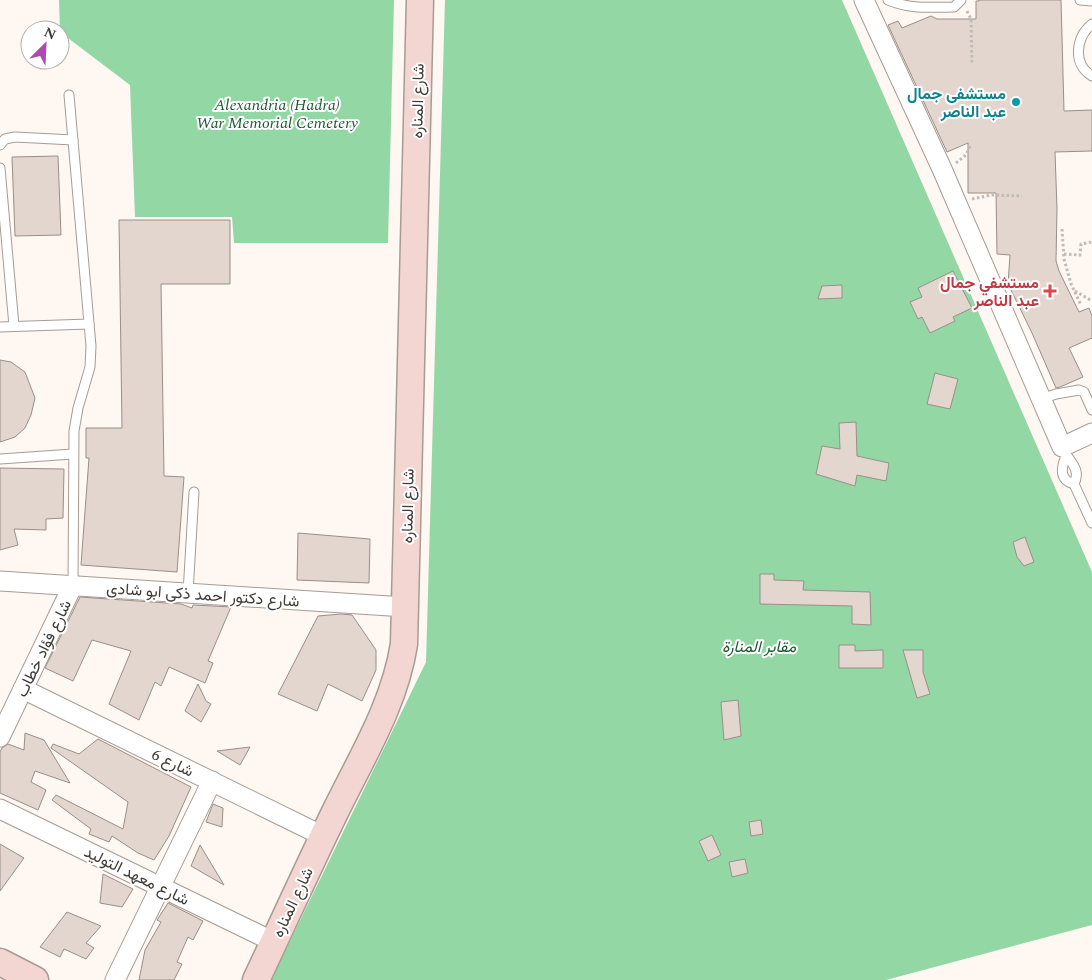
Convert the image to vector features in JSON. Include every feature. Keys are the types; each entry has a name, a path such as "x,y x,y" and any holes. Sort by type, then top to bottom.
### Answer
{"street":[{"name":"شارع المناره","path":"256,980 323,836 392,695 402,661 404,644 420,0"},
{"path":"864,0 957,204 1064,452 1092,433"},
{"name":"شارع دكتور احمد ذكى ابو شادى","path":"0,581 405,607"},
{"name":"شارع فؤاد خطاب","path":"0,737 73,585"},
{"name":"شارع 6","path":"23,689 323,836"},
{"path":"115,980 212,782"},
{"name":"شارع معهد التوليد","path":"0,809 274,942"},
{"path":"0,962 34,980"}],"lane":[{"path":"888,0 909,7 954,7 960,2"},
{"path":"1080,0 1092,1"},
{"path":"1092,24 1083,33 1079,43 1078,54 1082,65 1092,76"},
{"path":"69,95 91,346 90,367 78,408 74,431 73,585"},
{"path":"0,145 5,139 15,137 73,140"},
{"path":"0,168 14,326"},
{"path":"0,327 89,324"},
{"path":"1041,399 1079,390 1084,392 1092,410"},
{"path":"1064,452 1062,474 1066,481 1074,484 1092,523"},
{"path":"1064,452 1076,467 1077,478 1074,484"},
{"path":"0,459 73,454"},
{"path":"188,593 194,492"}],"path":[{"path":"960,2 971,19 972,65"},
{"path":"957,204 975,197 991,195 1022,196"},
{"path":"1062,229 1064,254 1074,290 1081,305"},
{"path":"1064,254 1080,254 1081,244 1092,242"},
{"path":"1074,290 1092,301"}],"green space":[{"name":"Alexandria (Hadra) War Memorial Cemetery","path":"59,0 394,0 388,243 234,243 232,217 135,217 130,85 70,40 70,20 60,20"},
{"name":"مقابر المنارة","path":"445,0 842,0 1092,572 1092,925 886,980 271,980 426,662"}],"building":[{"name":"مستشفي جمال عبد الناصر","path":"1061,0 1064,111 1092,110 1092,151 1055,152 1056,261 1079,312 1089,308 1092,316 1092,338 1069,348 1083,377 1056,388 1008,284 1010,255 997,254 996,193 968,193 968,143 947,152 888,25 898,21 902,28 931,16 937,19 976,19 976,1"},
{"path":"58,156 61,235 15,236 12,157"},
{"path":"119,220 230,220 230,284 161,284 164,476 184,477 177,572 81,565 89,458 86,458 86,428 122,428"},
{"path":"953,271 972,308 953,317 955,321 930,333 922,317 918,319 910,302 922,297 918,288"},
{"path":"842,285 842,298 818,299 822,286"},
{"path":"0,360 11,362 25,372 35,398 31,415 25,428 15,437 0,442"},
{"path":"935,373 958,379 950,409 927,404"},
{"path":"856,422 857,456 889,463 886,481 857,475 855,486 816,474 822,446 840,449 839,423"},
{"path":"0,468 64,469 63,518 46,519 46,530 14,529 18,545 0,550"},
{"path":"298,533 370,539 369,583 297,580"},
{"path":"1025,537 1034,562 1024,566 1017,557 1013,542"},
{"path":"760,574 774,574 774,580 804,581 803,590 870,592 871,625 852,624 852,606 760,604"},
{"path":"80,597 181,604 192,608 193,605 231,607 208,661 213,663 205,683 169,667 161,686 155,682 139,720 109,704 131,651 92,640 73,681 45,668"},
{"path":"352,615 376,650 376,670 362,701 328,684 317,711 278,694 318,616"},
{"path":"839,645 855,645 855,651 883,650 883,668 839,668"},
{"path":"903,650 923,650 923,672 930,694 917,698"},
{"path":"198,684 206,701 211,704 201,722 185,711"},
{"path":"738,700 741,736 724,740 721,702"},
{"path":"25,733 44,740 70,783 35,771 31,782 46,790 38,810 0,793 0,752 8,744 24,750"},
{"path":"98,739 191,787 169,836 154,860 138,853 112,836 109,842 89,834 91,829 52,800 56,795 123,829 128,802 51,748 53,744 79,754"},
{"path":"250,747 240,765 217,751"},
{"path":"213,804 223,808 222,827 206,822"},
{"path":"761,820 763,834 751,836 749,822"},
{"path":"712,835 721,855 708,861 699,841"},
{"path":"0,844 24,858 0,891"},
{"path":"200,845 224,885 191,866"},
{"path":"745,859 748,873 732,877 729,862"},
{"path":"103,874 133,889 122,907 100,903"},
{"path":"168,903 203,921 193,940 188,937 177,962 182,964 174,980 139,980 145,950 161,922 157,920"},
{"path":"67,912 101,926 86,943 94,948 86,959 64,949 60,957 40,947"}],"place":[{"name":"مستشفى جمال عبد الناصر","path":"1016,102"},
{"name":"مستشفي جمال عبد الناصر","path":"1050,291"}]}
